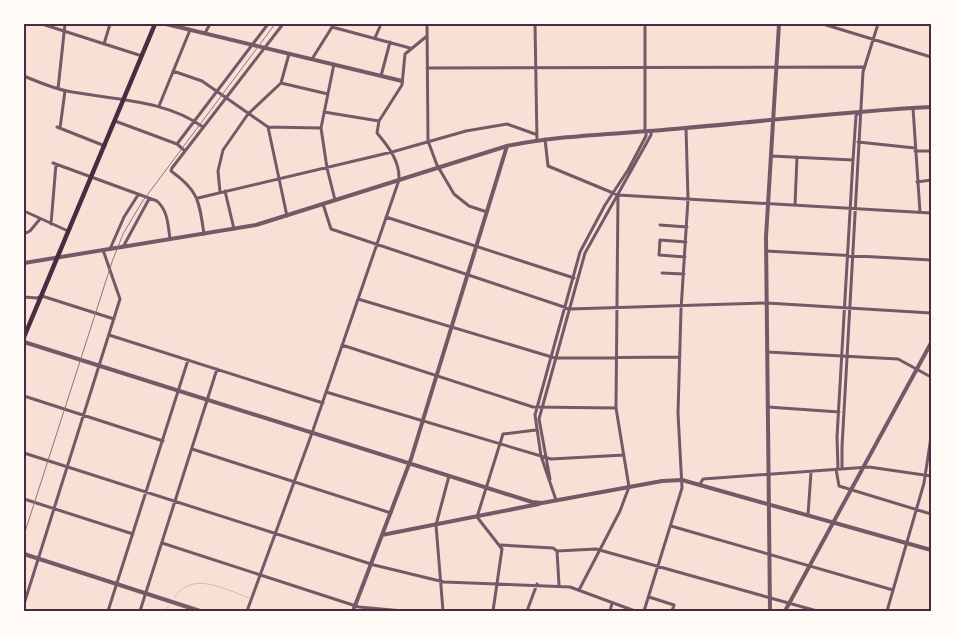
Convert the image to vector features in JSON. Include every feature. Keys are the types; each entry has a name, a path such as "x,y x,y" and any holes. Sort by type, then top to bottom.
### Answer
{"main road":[{"path":"24,337 156,24"}],"street":[{"path":"42,24 142,56"},
{"path":"58,89 65,24"},
{"path":"104,44 110,24"},
{"path":"166,24 402,81"},
{"path":"205,34 210,24"},
{"path":"177,144 268,24"},
{"path":"204,234 198,198 188,183 172,171 224,98 283,24"},
{"path":"376,38 381,24"},
{"path":"427,24 428,141 448,187 462,202 487,212"},
{"path":"535,24 535,134 537,141"},
{"path":"550,482 539,419 580,252 605,204 615,192 646,136 645,24"},
{"path":"770,611 766,251 779,24"},
{"path":"823,24 931,57"},
{"path":"855,160 864,67 878,24"},
{"path":"312,59 333,25 410,48"},
{"path":"159,106 190,30"},
{"path":"247,611 323,402 399,180 392,152 377,133 379,122 402,81 406,54 410,48 426,36"},
{"path":"381,76 390,42"},
{"path":"220,192 218,171 220,155 248,114 281,83 289,54"},
{"path":"334,64 321,128 327,168 335,200"},
{"path":"427,68 864,67"},
{"path":"173,71 202,81 268,127 321,128"},
{"path":"24,76 65,91 159,106 203,127"},
{"path":"281,83 328,94"},
{"path":"65,91 58,128 105,146"},
{"path":"912,108 920,212"},
{"path":"24,263 234,229 287,216 507,146 545,138 686,128 860,111 931,108"},
{"path":"860,111 856,116 839,486 931,514"},
{"path":"324,112 379,122"},
{"path":"115,121 177,144 185,151"},
{"path":"198,198 504,124 535,134"},
{"path":"268,127 287,216"},
{"path":"644,611 682,488 678,413 688,199 686,128"},
{"path":"556,501 541,456 534,420 536,408 550,357 578,279 585,253 608,208 634,169 651,131"},
{"path":"545,138 548,166 615,192 618,195 931,213"},
{"path":"858,142 931,150"},
{"path":"353,611 409,464 507,146"},
{"path":"771,156 855,160"},
{"path":"795,204 798,157"},
{"path":"51,224 55,164 150,199 163,206 167,215 170,239"},
{"path":"917,182 931,180"},
{"path":"225,191 234,229"},
{"path":"110,249 116,233 138,195"},
{"path":"579,590 629,487 616,408 618,195"},
{"path":"123,247 150,199"},
{"path":"323,204 331,229 567,308 766,303 931,313"},
{"path":"24,211 68,231"},
{"path":"386,217 578,279"},
{"path":"24,234 30,231 40,219"},
{"path":"660,226 687,227"},
{"path":"685,257 659,255 660,240 686,242"},
{"path":"24,604 120,299 103,250"},
{"path":"766,251 931,260"},
{"path":"662,273 684,274"},
{"path":"24,297 36,298 42,296 114,319"},
{"path":"358,299 555,358 680,357"},
{"path":"109,335 323,402"},
{"path":"24,342 409,464 542,504"},
{"path":"785,611 931,343"},
{"path":"342,345 536,408 616,408"},
{"path":"767,352 898,359 931,377"},
{"path":"108,611 188,360"},
{"path":"140,611 217,369"},
{"path":"326,392 547,458 624,455"},
{"path":"24,396 163,441"},
{"path":"768,407 841,412"},
{"path":"477,517 505,432 541,430"},
{"path":"887,611 926,476 931,437"},
{"path":"192,449 390,513"},
{"path":"24,453 371,564 440,581 559,585 579,590 635,611"},
{"path":"700,484 703,478 719,476 769,475 864,467 883,468 931,476"},
{"path":"808,515 811,472"},
{"path":"443,611 436,525 449,476"},
{"path":"382,535 629,487 662,481 682,480 931,550"},
{"path":"24,498 133,534"},
{"path":"477,517 502,549 493,611"},
{"path":"671,526 893,590"},
{"path":"162,543 356,605 403,611"},
{"path":"500,545 554,548 557,552 559,585"},
{"path":"557,552 600,550 817,611"},
{"path":"24,554 200,611"},
{"path":"527,611 538,584"},
{"path":"649,597 674,605 672,611"},
{"path":"610,611 612,603"}],"waterway":[{"path":"174,598 181,590 199,583 209,584 249,598"},
{"path":"164,611 169,606"}],"railway":[{"path":"24,535 112,262 123,234 142,202 275,24"}]}
